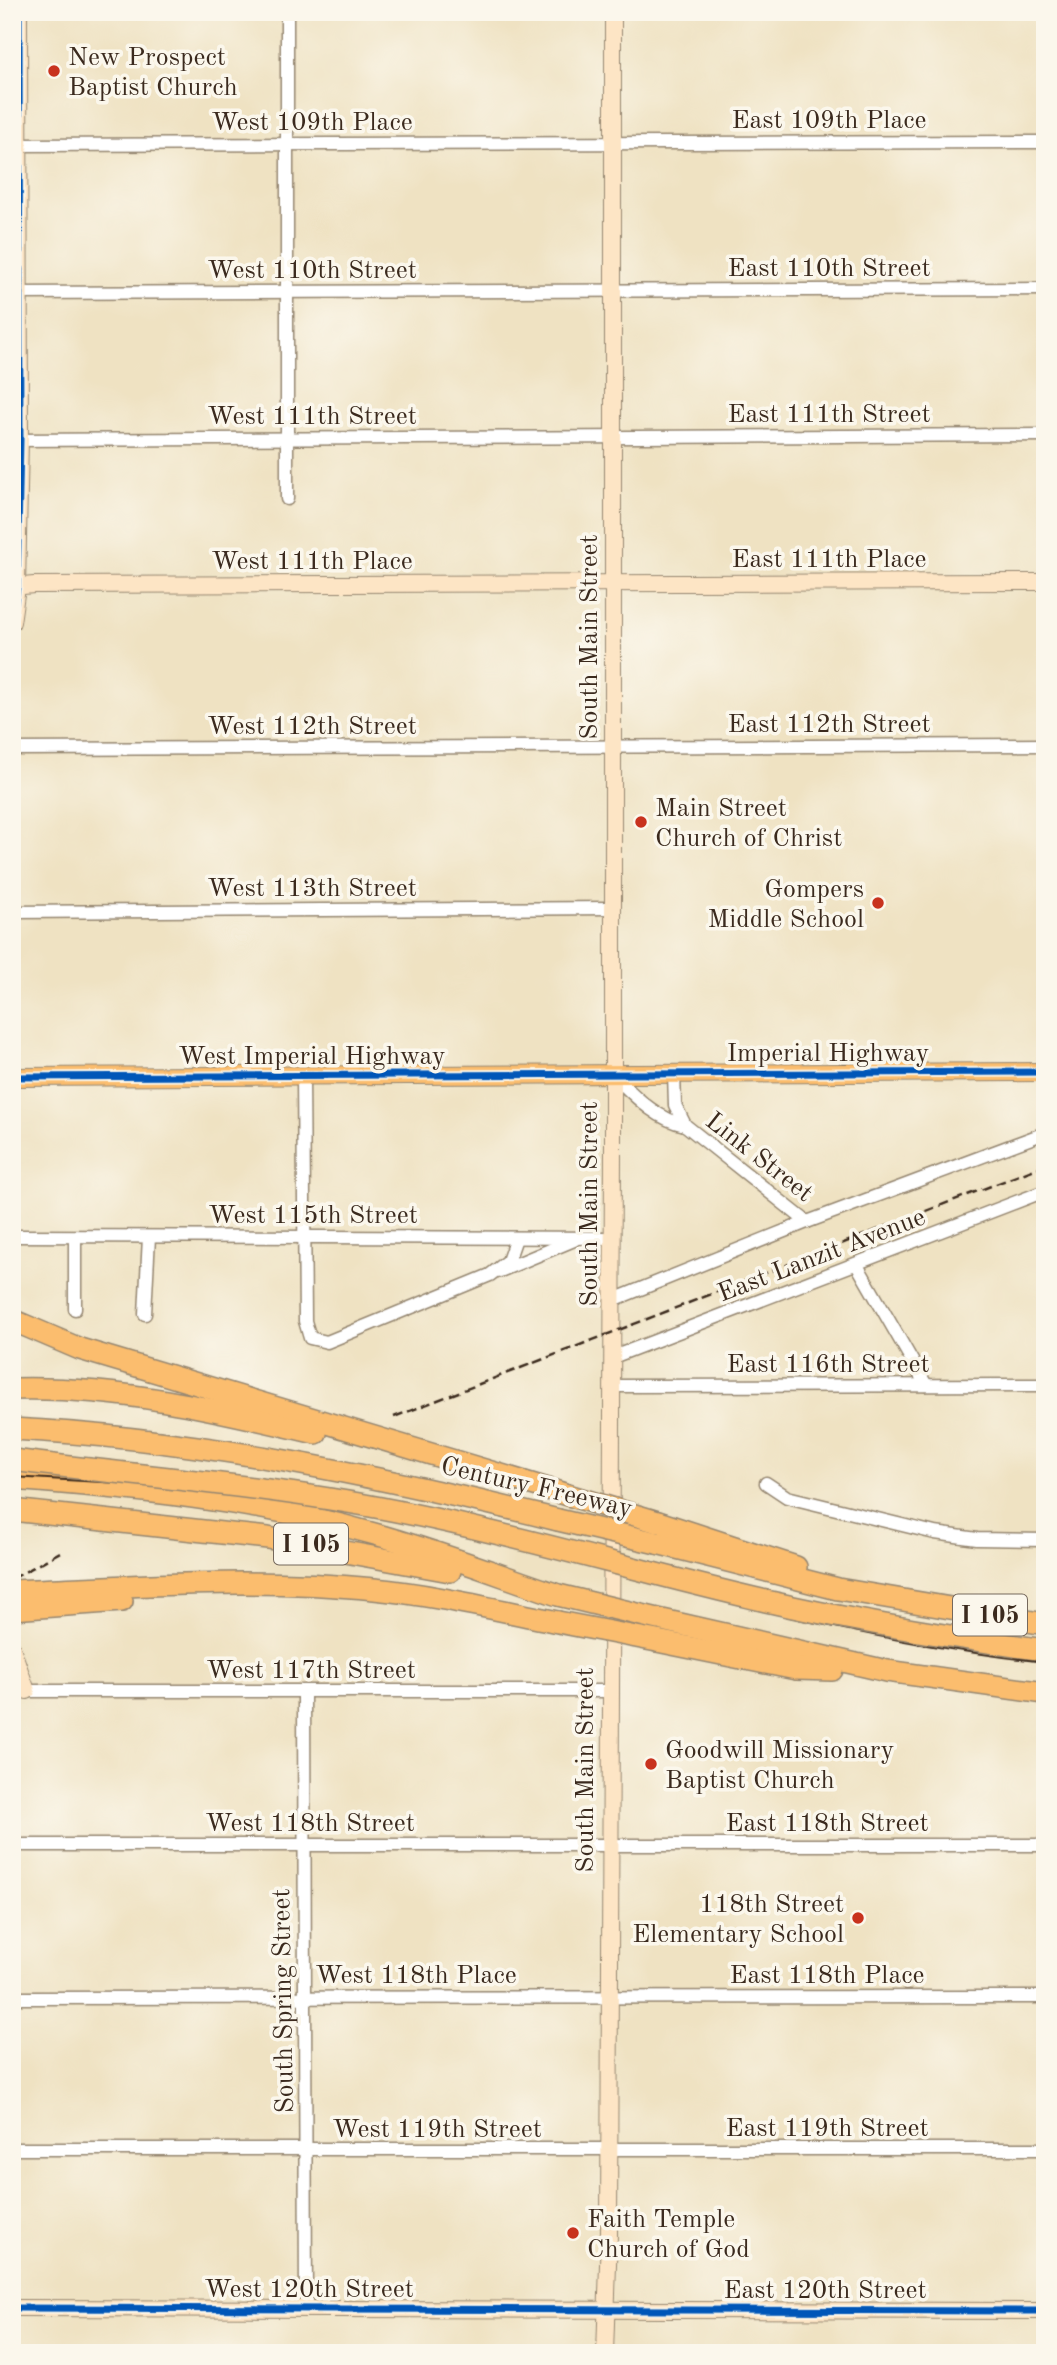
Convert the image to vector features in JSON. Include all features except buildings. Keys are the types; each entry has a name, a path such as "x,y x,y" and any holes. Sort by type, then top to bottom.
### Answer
{"highway":[{"path":"12,1320 70,1346 202,1396 414,1450 657,1522 781,1560 838,1589"},
{"path":"12,1389 202,1396"},
{"name":"Century Freeway","path":"12,1429 224,1451 340,1470 657,1543 838,1589 1045,1624"},
{"path":"12,1460 295,1492 455,1523 765,1601 903,1630 1045,1650"},
{"path":"12,1479 187,1495 290,1514 371,1532 558,1595"},
{"name":"I 105","path":"12,1510 61,1513 317,1545 558,1595 887,1671 1045,1693"},
{"path":"12,1591 68,1596 377,1597 477,1606 796,1669 887,1671"},
{"path":"12,1609 68,1596"}],"main road":[{"path":"12,622 16,440 15,145 19,12"},
{"name":"South Main Street","path":"605,2353 609,2151 609,1691 613,1357 613,12"},
{"name":"East 111th Place","path":"613,582 1045,582"},
{"name":"West 111th Place","path":"14,586 613,582"},
{"name":"Imperial Highway","path":"612,1074 1045,1072"},
{"name":"West Imperial Highway","path":"12,1077 612,1074"},
{"path":"12,1648 19,1691"},
{"name":"West 120th Street","path":"12,2308 606,2308"},
{"name":"East 120th Street","path":"606,2308 1045,2311"}],"street":[{"path":"287,12 287,499"},
{"name":"West 109th Place","path":"15,145 613,142"},
{"name":"East 109th Place","path":"613,142 1045,142"},
{"name":"East 110th Street","path":"613,291 1045,289"},
{"name":"West 110th Street","path":"16,293 613,291"},
{"name":"East 111th Street","path":"613,437 1045,435"},
{"name":"West 111th Street","path":"16,440 613,437"},
{"name":"East 112th Street","path":"613,746 1045,745"},
{"name":"West 112th Street","path":"12,749 613,746"},
{"name":"West 113th Street","path":"12,912 613,908"},
{"name":"Link Street","path":"674,1073 675,1105 685,1125 807,1222"},
{"name":"Link Street","path":"612,1074 637,1098 669,1122 685,1125"},
{"path":"303,1075 305,1321 310,1338 327,1342 579,1238"},
{"name":"East Lanzit Avenue","path":"613,1300 807,1222 1045,1133"},
{"name":"East Lanzit Avenue","path":"613,1357 1045,1191"},
{"name":"West 115th Street","path":"12,1236 613,1238"},
{"path":"75,1237 75,1309"},
{"path":"145,1314 149,1237"},
{"path":"490,1275 508,1261 516,1238"},
{"path":"857,1265 926,1385"},
{"name":"East 116th Street","path":"612,1386 1045,1385"},
{"path":"766,1483 787,1497 935,1533 977,1539 1045,1539"},
{"name":"West 117th Street","path":"19,1691 609,1691"},
{"name":"South Spring Street","path":"304,1692 306,2309"},
{"name":"West 118th Street","path":"12,1845 609,1844"},
{"name":"East 118th Street","path":"609,1844 1045,1845"},
{"name":"East 118th Place","path":"609,1997 1045,1997"},
{"name":"West 118th Place","path":"12,1998 609,1997"},
{"name":"West 119th Street","path":"12,2149 609,2151"},
{"name":"East 119th Street","path":"609,2151 1045,2149"}],"tram line":[{"path":"12,1454 164,1474 314,1500 492,1541 806,1621 965,1651 1045,1662"},
{"path":"12,1477 173,1486 239,1496"}],"railway":[{"path":"394,1417 1045,1165"},
{"path":"12,1579 62,1551"}],"cycle path":[{"path":"12,622 17,587 20,440 19,12"},
{"path":"12,1077 1045,1072"},
{"path":"12,2308 1045,2311"}],"place":[{"name":"New Prospect Baptist Church","path":"54,71"},
{"name":"Main Street Church of Christ","path":"641,822"},
{"name":"Gompers Middle School","path":"878,903"},
{"name":"Goodwill Missionary Baptist Church","path":"651,1764"},
{"name":"118th Street Elementary School","path":"858,1918"},
{"name":"Faith Temple Church of God","path":"573,2233"}]}
